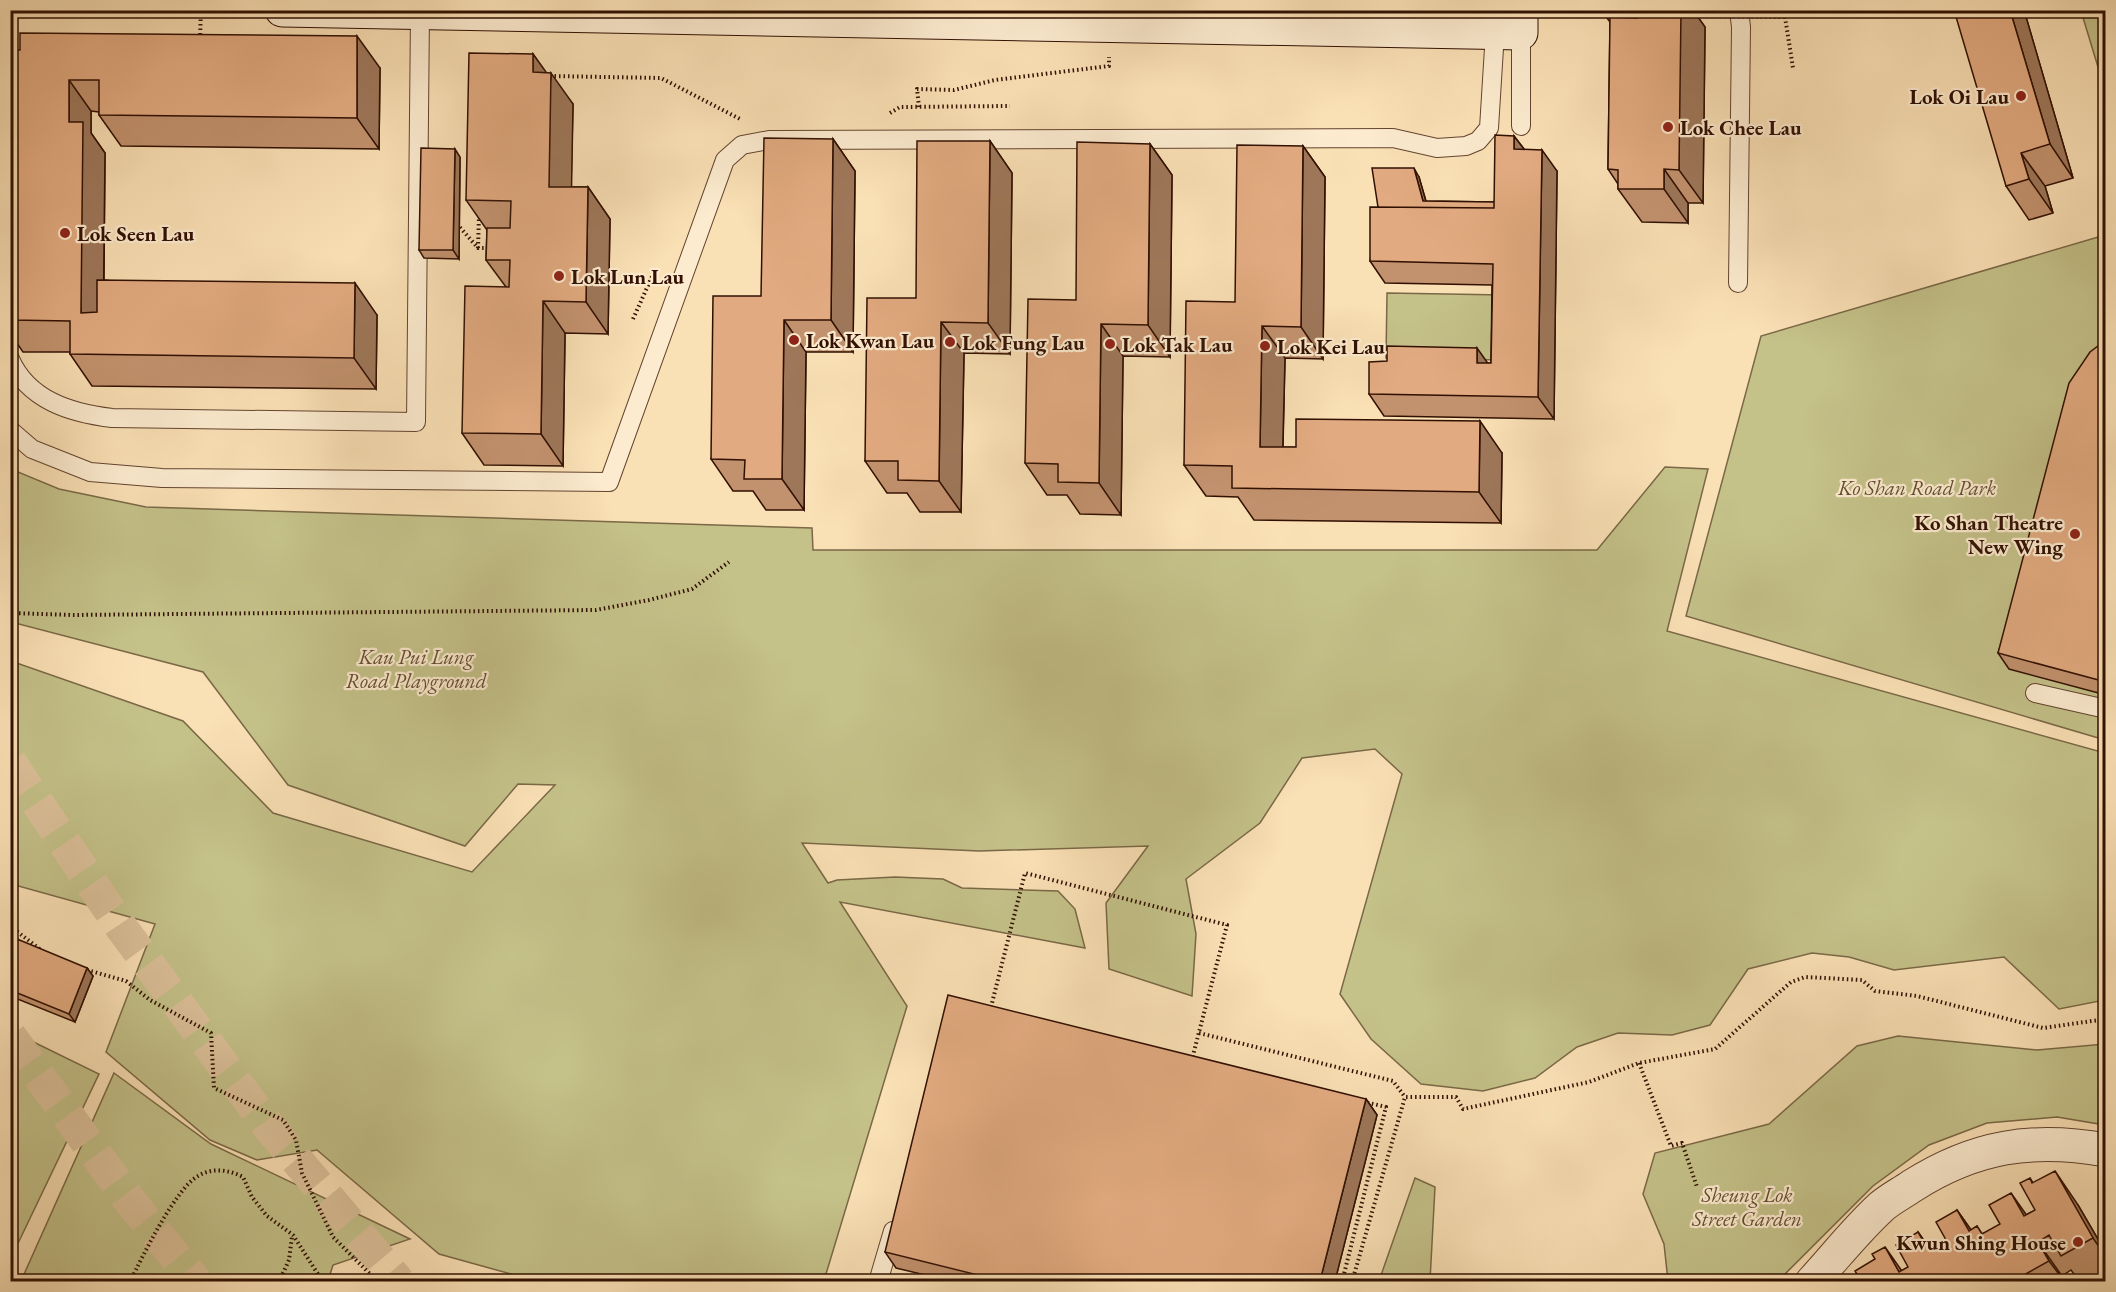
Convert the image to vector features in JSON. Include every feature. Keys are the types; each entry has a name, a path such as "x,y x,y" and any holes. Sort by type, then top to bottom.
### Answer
{"street":[{"path":"282,10 1522,22"},
{"path":"1812,1281 1882,1205 1940,1168 1960,1159 2008,1148 2045,1143 2106,1150"}],"lane":[{"path":"1738,283 1742,27 1739,10"},
{"path":"10,359 18,376 50,403 83,415 112,418 416,422 420,13"},
{"path":"1521,126 1522,22"},
{"path":"10,430 32,449 90,472 162,478 609,482 725,160 742,145 770,140 1393,138 1437,148 1452,148 1478,141 1489,128 1522,22"},
{"path":"2035,693 2106,709"},
{"path":"878,1281 896,1216"}],"path":[{"path":"200,39 201,10"},
{"path":"1522,22 1615,15"},
{"path":"1689,16 1785,17 1793,68"},
{"path":"919,107 917,89 954,90 995,80 1109,66 1108,53"},
{"path":"547,76 661,78 746,122"},
{"path":"478,248 479,213"},
{"path":"452,218 478,248 500,248"},
{"path":"10,613 73,615 596,610 692,589 729,562"},
{"path":"991,1007 1025,873 1227,925 1192,1059"},
{"path":"10,926 41,951 50,954"},
{"path":"86,969 126,981 150,1000 211,1033 214,1088 283,1120 296,1140 302,1173 333,1237 378,1281"},
{"path":"1405,1097 1456,1097 1463,1109 1589,1082 1639,1063 1715,1049 1791,982 1805,977 1862,980 1875,991 1917,996 2043,1028 2106,1019"},
{"path":"981,1005 1003,1010"},
{"path":"1199,1033 1393,1080 1405,1097"},
{"path":"1181,1056 1204,1062"},
{"path":"1639,1063 1671,1146 1682,1143 1696,1187"},
{"path":"1352,1281 1405,1097"},
{"path":"1342,1281 1386,1107 1363,1101"},
{"path":"129,1281 148,1245 188,1184 203,1173 222,1170 243,1177 252,1197 267,1216 292,1235 323,1281"},
{"path":"279,1281 289,1260 292,1235"}],"green space":[{"path":"2081,11 2105,11 2105,90"},
{"name":"Ko Shan Road Park","path":"2105,235 2105,740 1686,616 1761,336"},
{"path":"1387,293 1504,295 1503,360 1386,358"},
{"name":"Kau Pui Lung Road Playground","path":"1665,467 1708,469 1667,631 2105,753 2105,1000 2059,1009 2004,957 1894,970 1849,957 1812,953 1748,969 1710,1025 1672,1035 1618,1033 1577,1047 1535,1078 1483,1091 1421,1084 1371,1039 1340,994 1402,774 1375,749 1302,758 1260,823 1186,879 1196,934 1192,996 1109,969 1106,903 1148,846 979,851 802,843 828,883 837,880 895,877 943,879 962,888 1058,891 1075,909 1085,948 840,902 907,1006 826,1274 804,1282 536,1281 439,1254 317,1150 257,1160 210,1140 106,1052 155,924 11,884 11,661 183,721 273,813 472,872 555,785 518,784 465,846 288,785 203,672 11,622 11,469 59,489 146,507 812,528 813,550 1597,550"},
{"path":"11,1031 99,1074 11,1258"},
{"name":"Sheung Lok Street Garden","path":"1898,1036 2037,1050 2105,1044 2105,1125 2057,1117 1987,1123 1929,1145 1873,1186 1778,1281 1668,1281 1664,1244 1643,1194 1655,1153 1769,1124 1857,1046"},
{"path":"114,1073 211,1144 410,1239 333,1265 328,1281 21,1281"},
{"path":"1415,1178 1435,1187 1430,1281 1379,1281"}],"building":[{"path":"1637,10 1681,10 1679,170 1664,169 1664,189 1618,189 1618,170 1608,169 1610,17 1637,18"},
{"path":"1954,10 2010,10 2050,144 2021,153 2029,179 2006,186"},
{"name":"Lok Seen Lau","path":"20,33 357,36 357,118 99,115 99,80 69,80 69,122 83,122 81,313 97,312 97,280 355,283 354,358 70,354 70,321 10,320 10,105 13,105 14,79 10,79 10,50 20,50"},
{"name":"Lok Lun Lau","path":"469,53 533,54 533,72 551,73 549,187 588,187 586,302 543,301 541,434 462,433 465,286 509,287 510,260 486,260 487,228 510,228 511,201 466,200"},
{"path":"1495,135 1514,136 1514,149 1542,150 1538,397 1369,394 1369,362 1387,361 1387,346 1477,348 1477,363 1491,363 1493,264 1370,261 1370,207 1494,208"},
{"path":"764,138 833,139 831,320 784,320 782,479 744,479 745,460 711,459 713,296 761,296"},
{"path":"917,141 990,141 988,323 941,322 939,481 898,480 898,461 865,461 867,298 916,298"},
{"path":"1077,142 1150,144 1148,325 1101,324 1099,483 1058,482 1058,464 1025,463 1028,299 1076,300"},
{"path":"1237,145 1303,146 1301,327 1262,326 1260,447 1296,447 1296,419 1480,421 1479,492 1232,488 1232,466 1184,465 1186,301 1235,302"},
{"path":"421,148 455,149 453,250 419,250"},
{"path":"1372,168 1414,168 1423,201 1494,202 1494,208 1378,207"},
{"name":"Ko Shan Theatre New Wing","path":"2106,340 2106,682 1998,653 2069,383 2090,352"},
{"path":"17,939 87,968 69,1014 10,990 10,955"},
{"path":"948,995 1366,1099 1320,1281 1002,1281 885,1252"},
{"path":"2055,1171 2093,1238 2061,1256 2049,1235 2038,1242 2049,1261 2013,1281 1971,1281 1968,1275 1958,1281 1861,1281 1855,1271 1875,1259 1872,1254 1885,1247 1899,1272 1908,1267 1896,1245 1918,1232 1928,1250 1946,1240 1936,1222 1957,1210 1969,1231 1977,1226 1982,1234 2000,1224 1989,1205 2011,1193 2024,1216 2035,1210 2020,1183 2030,1178 2032,1183"}],"tunnel":[{"path":"10,762 121,927 269,1127 399,1282"},
{"path":"10,1036 130,1201 196,1282"}],"place":[{"name":"Lok Oi Lau","path":"2021,96"},
{"name":"Lok Chee Lau","path":"1668,127"},
{"name":"Lok Seen Lau","path":"65,233"},
{"name":"Lok Lun Lau","path":"559,276"},
{"name":"Lok Kwan Lau","path":"794,340"},
{"name":"Lok Fung Lau","path":"950,342"},
{"name":"Lok Tak Lau","path":"1110,344"},
{"name":"Lok Kei Lau","path":"1265,346"},
{"name":"Ko Shan Theatre New Wing","path":"2075,534"},
{"name":"Kwun Shing House","path":"2078,1242"}]}
